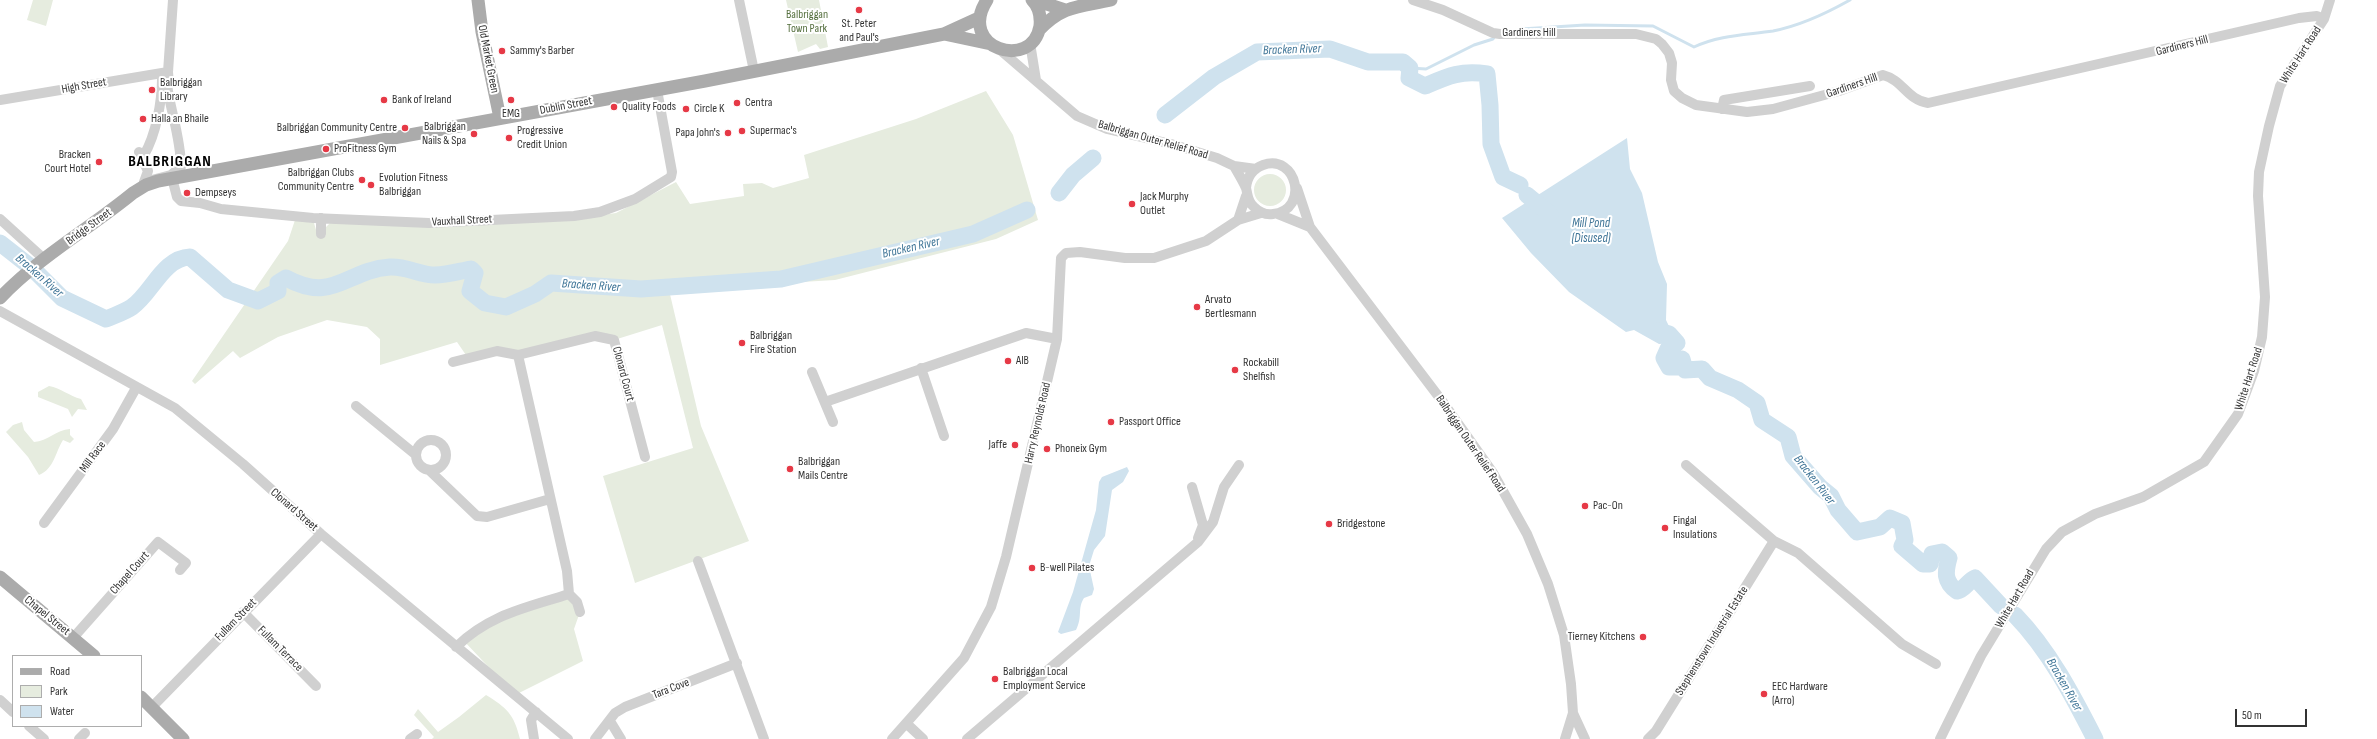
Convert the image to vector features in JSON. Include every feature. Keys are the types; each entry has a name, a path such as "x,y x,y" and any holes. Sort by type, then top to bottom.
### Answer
{"main road":[{"name":"Old Market Green","path":"478,0 482,32 500,118"},
{"path":"987,0 979,18 980,28 995,47"},
{"path":"1032,0 1039,12 1039,30"},
{"path":"1036,0 1072,6"},
{"path":"1030,43 1039,30 1052,16 1072,6 1111,0"},
{"name":"Dublin Street","path":"188,174 657,90 944,34 979,18"},
{"name":"Dublin Street","path":"944,34 1016,51 1030,43"},
{"name":"Bridge Street","path":"0,298 26,272 146,185 188,174"},
{"name":"Chapel Street","path":"0,577 93,655"},
{"path":"142,698 183,739"}],"street":[{"path":"173,0 168,72 170,90 188,174"},
{"path":"740,0 754,71"},
{"name":"Gardiners Hill","path":"1413,0 1443,10 1496,34 1636,34 1656,39 1669,53 1674,90 1682,98 1696,105 1747,112 1773,109 1839,91 1883,75 1892,77 1900,83 1910,97 1918,102 1928,103 2138,57 2299,18 2317,16 2324,19"},
{"name":"White Hart Road","path":"1940,739 1981,656 2046,549 2062,532 2095,514 2143,497 2188,473 2208,457 2238,414 2254,371 2262,337 2265,297 2258,196 2259,172 2267,135 2280,86 2324,19 2330,0"},
{"path":"1030,43 1036,80"},
{"name":"Balbriggan Outer Relief Road","path":"995,47 1077,116 1108,129 1171,144 1217,158 1234,166 1256,169"},
{"name":"High Street","path":"0,100 168,72"},
{"path":"166,78 169,102 181,152 182,167 171,175 144,182 148,171 139,152 144,155 150,146 161,97 161,82 162,79 166,78"},
{"path":"1722,109 1724,100 1810,86"},
{"name":"Vauxhall Street","path":"172,178 177,197 181,201 200,203 221,209 321,218 429,223 574,216 618,206 642,196 671,177 672,172 657,90"},
{"path":"1238,220 1250,174 1256,169 1270,163 1286,168 1293,177 1297,188 1292,204 1278,214"},
{"path":"1234,166 1254,208 1261,213 1278,214 1310,227"},
{"name":"Balbriggan Outer Relief Road","path":"1297,188 1310,227 1442,401 1493,473 1527,534 1548,584 1564,635 1571,684 1573,713 1585,739"},
{"name":"Harry Reynolds Road","path":"892,739 907,724 964,658 991,608 1006,557 1057,339 1061,258 1066,253 1080,252 1126,258 1154,258 1206,241 1238,220 1261,213"},
{"path":"321,218 321,234"},
{"path":"0,219 41,261"},
{"name":"Clonard Street","path":"0,311 174,408 242,464 321,534 568,739"},
{"path":"825,402 1026,333 1057,339"},
{"name":"Clonard Court","path":"453,362 497,351 518,355 595,336 614,340 645,457"},
{"path":"518,355 567,571 569,594 577,602 580,612"},
{"path":"921,368 944,436"},
{"path":"812,372 833,422"},
{"name":"Mill Race","path":"44,523 113,429 136,388"},
{"path":"356,406 416,455 421,467 430,471 477,516 487,517 550,499"},
{"path":"416,455 419,445 428,440 439,441 443,445 447,454 444,464 435,470 430,471"},
{"path":"967,739 1196,544 1213,522 1224,486 1238,465"},
{"path":"1686,465 1774,541 1798,553 1902,644 1936,664"},
{"path":"1192,487 1202,525 1196,544"},
{"name":"Fullam Street","path":"152,707 243,612 321,534"},
{"name":"Stephenstown Industrial Estate","path":"1648,739 1656,732 1774,541"},
{"name":"Chapel Court","path":"73,638 158,542 186,563 180,570"},
{"path":"698,561 764,739"},
{"path":"456,647 473,631 492,619 569,594"},
{"name":"Fullam Terrace","path":"243,612 316,686"},
{"name":"Tara Cove","path":"595,739 610,721 625,707 737,663"},
{"path":"0,700 12,711"},
{"path":"534,739 531,720 536,712"},
{"name":"Balbriggan Outer Relief Road","path":"1565,739 1573,713"},
{"path":"610,721 621,739"},
{"path":"907,724 923,739"},
{"path":"30,727 44,739"}],"green space":[{"path":"33,0 53,0 46,26 27,20"},
{"name":"Balbriggan Town Park","path":"786,0 819,0 828,47 820,49 816,44 798,52"},
{"path":"986,91 1013,135 1038,220 996,239 835,280 669,290 701,426 749,541 635,583 603,476 693,448 662,325 614,340 609,338 468,358 457,342 380,365 380,339 367,327 327,320 278,337 240,358 233,351 195,384 192,381 288,241 295,220 314,223 318,237 326,236 325,228 330,223 567,220 616,213 676,182 690,204 744,196 743,184 762,183 773,188 809,178 804,155 916,119"},
{"path":"1267,174 1273,174 1282,178 1286,190 1282,202 1273,206 1267,206 1258,202 1254,193 1254,187 1258,178"},
{"path":"49,386 81,399 87,410 78,409 72,417 68,409 38,397 38,392"},
{"path":"22,422 24,430 34,442 44,440 60,431 70,429 70,435 74,439 70,443 63,440 51,465 39,475 28,457 6,432 13,425"},
{"path":"569,594 580,612 574,629 583,661 515,695 463,640 473,631"},
{"path":"486,695 509,712 518,730 520,739 432,739 434,737 414,715 418,709 438,732"}],"water":[{"name":"Mill Pond (Disused)","path":"1627,138 1630,169 1642,193 1658,262 1667,284 1666,320 1677,343 1659,344 1634,330 1626,332 1569,292 1531,253 1502,218"},
{"path":"1127,467 1129,471 1123,482 1112,490 1105,536 1094,550 1089,566 1094,589 1092,595 1084,598 1082,602 1076,630 1061,634 1058,632 1073,592 1096,510 1099,482 1102,477"}],"waterway":[{"path":"1521,29 1585,25 1653,26 1694,47 1713,40 1773,31 1793,26 1850,0"},
{"path":"1410,68 1426,69 1474,45 1493,39 1495,36"},
{"name":"Bracken River","path":"1165,115 1214,77 1257,52 1330,49 1368,62 1403,62 1410,68 1409,78 1425,86 1441,79 1462,73 1487,74 1490,105 1491,144 1503,177 1520,185"},
{"name":"Bracken River","path":"1059,193 1073,175 1093,158"},
{"name":"Bracken River","path":"1527,195 1550,214"},
{"name":"Bracken River","path":"0,243 32,268 62,298 106,319 132,307 172,263 190,257 228,290 258,301 278,291 278,283 286,278 302,285 316,288 328,287 375,269 396,267 429,275 449,274 471,269 475,273 470,291 485,303 506,307 535,294 551,283 641,289 781,279 973,234 1027,210"},
{"name":"Bracken River","path":"1658,331 1669,334 1677,343 1668,349 1664,358 1669,367 1678,367 1682,359 1685,370 1702,369 1710,378 1738,390 1757,403 1762,420 1788,437 1793,456 1820,487 1831,496 1838,510 1857,532 1880,527 1890,518 1902,523 1905,540 1902,546 1923,564 1930,564 1932,554 1942,552 1949,558 1946,572 1948,580 1953,588 1957,591 1975,578 2001,606"},
{"name":"Bracken River","path":"2015,615 2039,643 2060,674 2095,739"}],"place":[{"name":"St. Peter and Paul's","path":"859,10"},
{"name":"Sammy's Barber","path":"502,51"},
{"name":"Balbriggan Library","path":"152,90"},
{"name":"Bank of Ireland","path":"384,100"},
{"name":"EMG","path":"511,100"},
{"name":"Centra","path":"737,103"},
{"name":"Quality Foods","path":"614,107"},
{"name":"Circle K","path":"686,109"},
{"name":"Halla an Bhaile","path":"143,119"},
{"name":"Balbriggan Community Centre","path":"405,128"},
{"name":"Supermac's","path":"742,131"},
{"name":"Papa John's","path":"728,133"},
{"name":"Balbriggan Nails & Spa","path":"474,134"},
{"name":"Progressive Credit Union","path":"509,138"},
{"name":"ProFitness Gym","path":"326,149"},
{"name":"Bracken Court Hotel","path":"99,162"},
{"name":"Balbriggan Clubs Community Centre","path":"362,180"},
{"name":"Evolution Fitness Balbriggan","path":"371,185"},
{"name":"Dempseys","path":"187,193"},
{"name":"Jack Murphy Outlet","path":"1132,204"},
{"name":"Arvato Bertlesmann","path":"1197,307"},
{"name":"Balbriggan Fire Station","path":"742,343"},
{"name":"AIB","path":"1008,361"},
{"name":"Rockabill Shelfish","path":"1235,370"},
{"name":"Passport Office","path":"1111,422"},
{"name":"Jaffe","path":"1015,445"},
{"name":"Phoneix Gym","path":"1047,449"},
{"name":"Balbriggan Mails Centre","path":"790,469"},
{"name":"Pac-On","path":"1585,506"},
{"name":"Bridgestone","path":"1329,524"},
{"name":"Fingal Insulations","path":"1665,528"},
{"name":"B-well Pilates","path":"1032,568"},
{"name":"Tierney Kitchens","path":"1643,637"},
{"name":"Balbriggan Local Employment Service","path":"995,679"},
{"name":"EEC Hardware (Arro)","path":"1764,694"}],"district":[{"name":"BALBRIGGAN","path":"170,162"}]}
